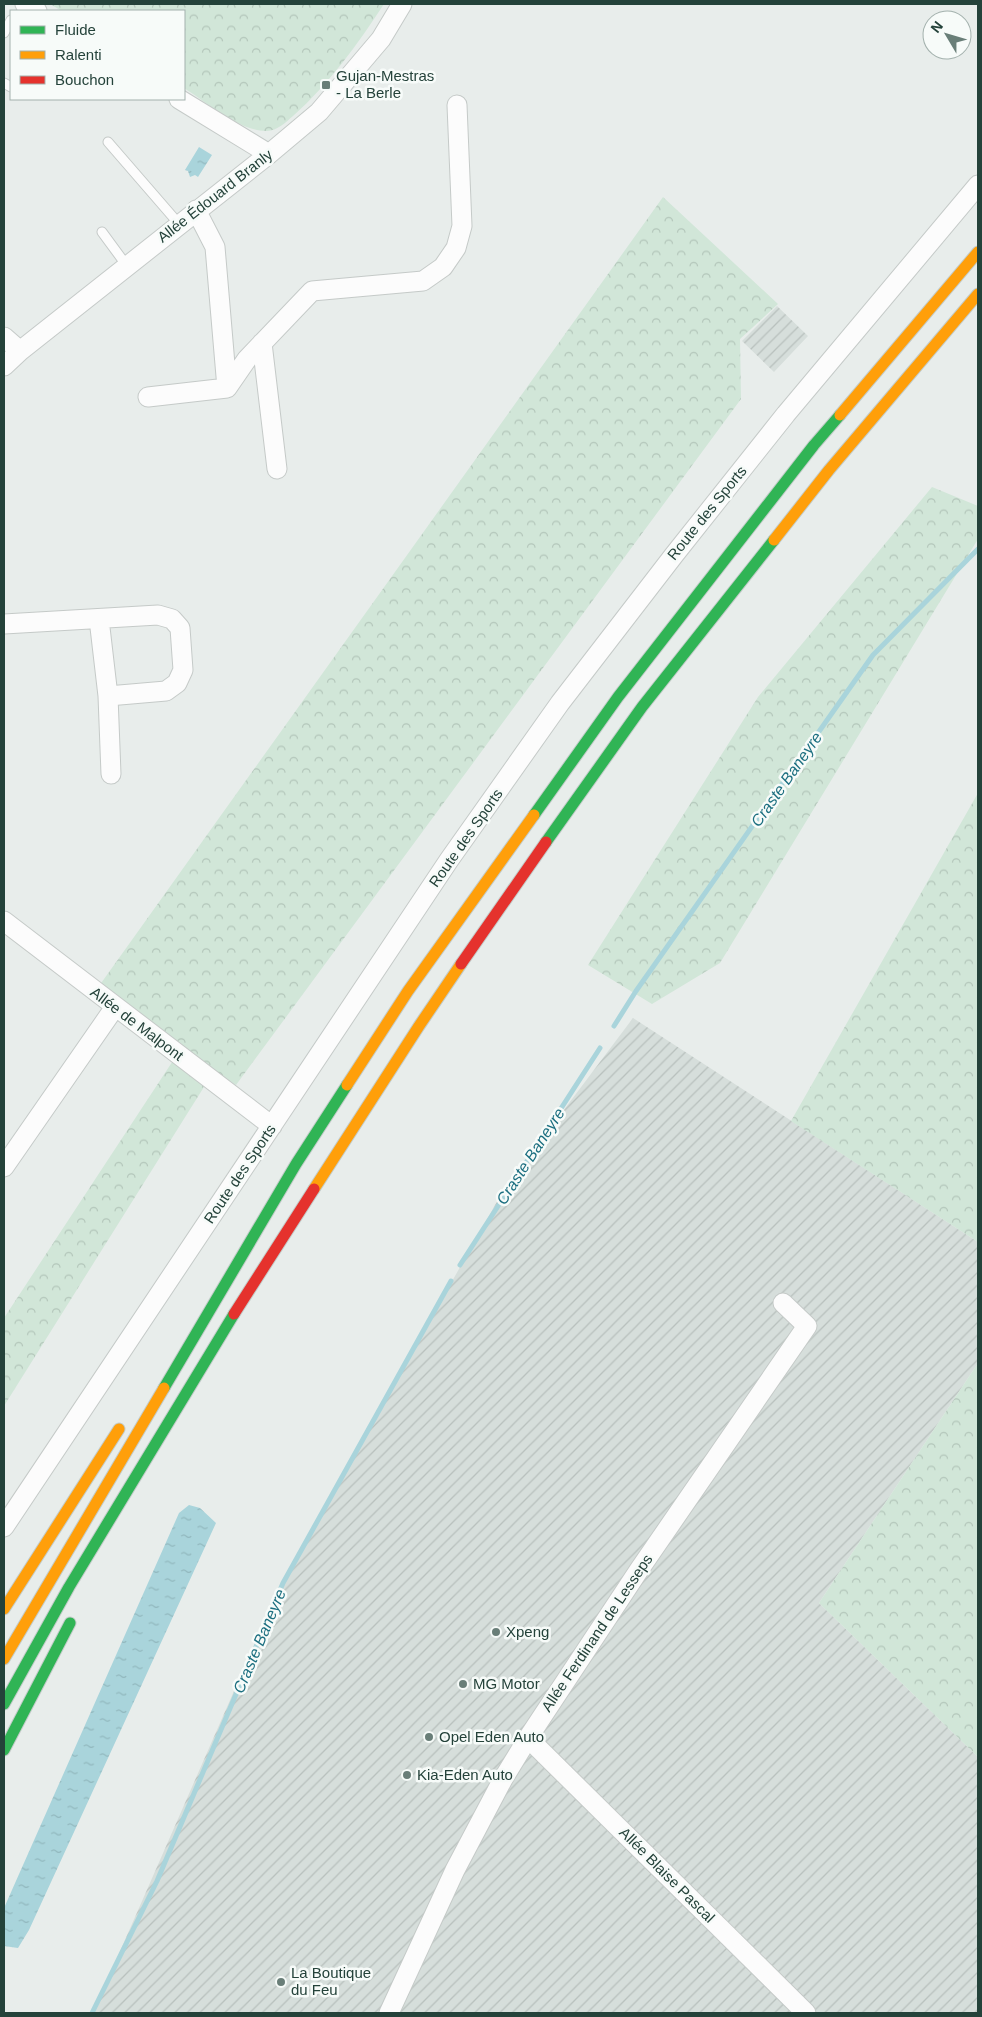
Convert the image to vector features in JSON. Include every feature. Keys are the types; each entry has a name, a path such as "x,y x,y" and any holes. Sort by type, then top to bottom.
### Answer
{"highway":[{"path":"190,1320 296,1164 408,991 618,697 814,445 978,252"},
{"path":"4,1704 74,1578 252,1283 419,1026 522,876 642,707 829,470 978,294"},
{"path":"263,1290 350,1146 419,1026"},
{"path":"4,1659 296,1164"},
{"path":"4,1609 125,1419"},
{"path":"4,1750 74,1615"}],"street":[{"path":"23,4 35,10"},
{"name":"Allée Édouard Branly","path":"4,366 20,351 269,154 319,112 381,39 402,4"},
{"path":"181,100 269,154"},
{"path":"148,397 227,388 247,358 312,291 424,281 443,267 456,248 462,226 457,105"},
{"name":"Route des Sports","path":"4,1527 449,860 560,703 786,414 978,185"},
{"path":"196,210 214,247 227,388"},
{"path":"4,337 20,351"},
{"path":"262,343 277,468"},
{"path":"4,624 158,615 172,619 180,628 183,670 177,683 166,691 108,696"},
{"path":"99,619 108,696 111,774"},
{"name":"Allée de Malpont","path":"4,921 272,1126"},
{"path":"4,1167 115,1007"},
{"name":"Allée Ferdinand de Lesseps","path":"389,2013 455,1870 503,1779 649,1554 807,1326 783,1303"},
{"name":"Allée Blaise Pascal","path":"528,1738 806,2013"}],"lane":[{"path":"108,142 179,224"},
{"path":"102,232 127,266"}],"shaded area":[{"path":"777,306 808,336 774,372 742,341"},
{"path":"633,1018 978,1242 978,1363 819,1603 978,1757 978,2013 93,2013 280,1586 503,1191"}],"green space":[{"path":"50,4 384,4 331,77 284,123 274,130 267,131 246,127 235,122 185,89 185,10 60,10"},
{"path":"663,197 778,304 740,339 741,399 236,1085 214,1071 4,1406 4,1318 182,1047 99,986"},
{"path":"932,487 978,506 978,539 720,963 652,1004 588,965 758,697"},
{"path":"978,793 978,1242 791,1121"},
{"path":"978,1363 978,1757 819,1603"}],"water":[{"path":"199,147 212,155 198,177 195,175 190,177 188,171 185,170"},
{"path":"189,1505 200,1508 216,1523 29,1930 18,1948 4,1946 4,1908 179,1513"}],"waterway":[{"name":"Craste Baneyre","path":"614,1026 636,991 873,655 978,549"},
{"name":"Craste Baneyre","path":"460,1265 600,1048"},
{"name":"Craste Baneyre","path":"92,2013 157,1881 283,1583 451,1281"}],"traffic: fast":[{"path":"534,815 618,697 814,445 840,415"},
{"path":"546,842 642,707 774,540"},
{"path":"164,1388 296,1164 347,1085"},
{"path":"4,1704 69,1587 234,1314"},
{"path":"4,1750 70,1623"}],"traffic: slow":[{"path":"840,415 978,252"},
{"path":"774,540 829,470 978,294"},
{"path":"347,1085 408,991 534,815"},
{"path":"314,1189 461,964"},
{"path":"4,1659 164,1388"},
{"path":"4,1609 119,1429"}],"traffic: jam":[{"path":"461,964 546,842"},
{"path":"234,1314 314,1189"}],"place":[{"name":"Gujan-Mestras - La Berle","path":"326,85"},
{"name":"Xpeng","path":"496,1632"},
{"name":"MG Motor","path":"463,1684"},
{"name":"Opel Eden Auto","path":"429,1737"},
{"name":"Kia-Eden Auto","path":"407,1775"},
{"name":"La Boutique du Feu","path":"281,1982"}]}
